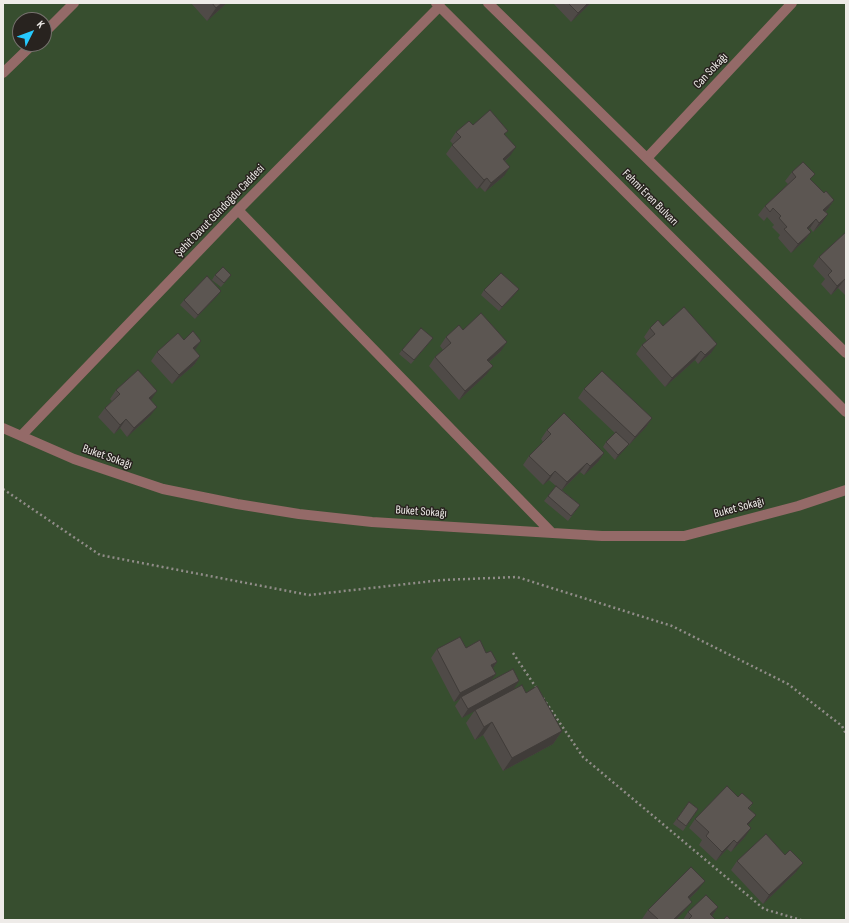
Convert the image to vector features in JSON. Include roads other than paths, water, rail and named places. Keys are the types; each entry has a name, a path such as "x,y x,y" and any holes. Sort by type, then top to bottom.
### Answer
{"street":[{"path":"52,25 74,3"},
{"path":"488,3 846,353"},
{"name":"Can Sokağı","path":"648,158 792,3"},
{"name":"Şehit Davut Gündoğdu Caddesi","path":"21,436 438,5"},
{"name":"Fehmi Eren Bulvarı","path":"438,5 846,412"},
{"path":"3,73 24,52"},
{"path":"238,210 552,533"},
{"name":"Buket Sokağı","path":"3,428 6,431 74,459 163,489 237,504 299,514 372,522 602,536 684,536 798,506 846,490"}]}
